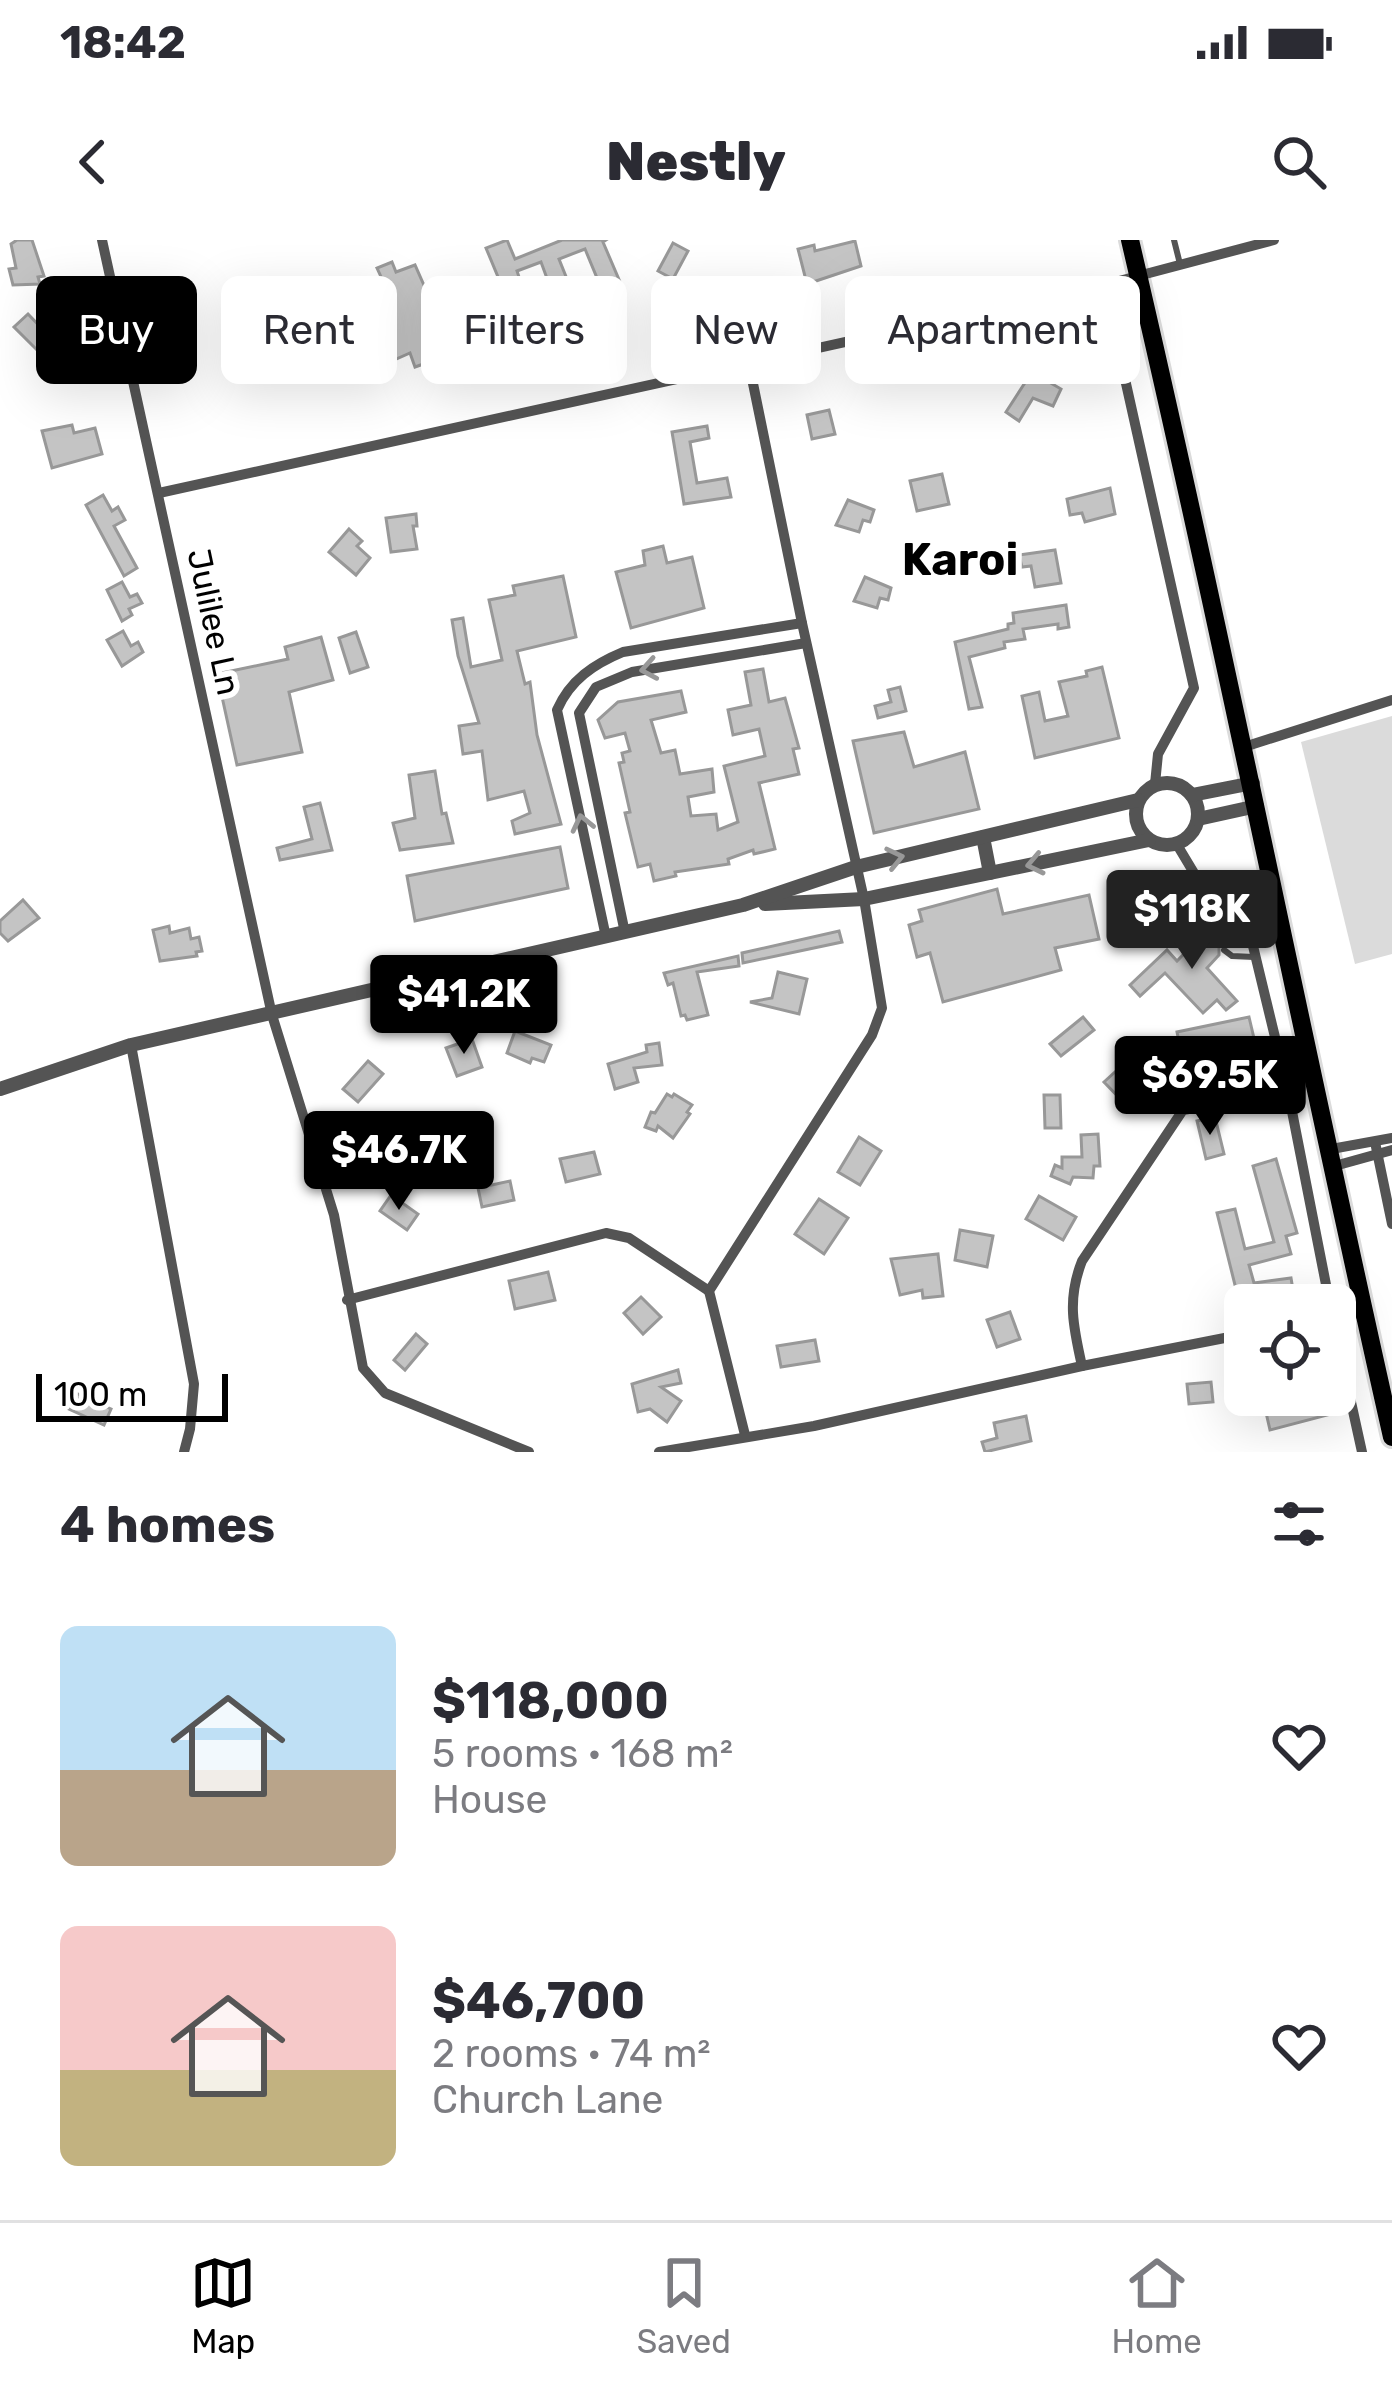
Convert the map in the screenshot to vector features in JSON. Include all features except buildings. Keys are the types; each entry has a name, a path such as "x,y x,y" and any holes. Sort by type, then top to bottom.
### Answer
{"highway":[{"path":"1130,240 1253,783 1329,1158 1392,1437"}],"street":[{"name":"Julilee Ln","path":"102,240 272,1015 334,1215 363,1368 385,1393 529,1452"},
{"path":"1135,276 1274,240"},
{"path":"159,493 658,384"},
{"path":"709,1291 880,1022 882,1008 864,899 753,384"},
{"path":"1126,384 1194,688 1158,754 1155,784"},
{"path":"606,938 557,710 565,693 597,663 623,652 802,623"},
{"path":"682,642 685,663"},
{"path":"625,933 579,713 596,687 632,672 806,643"},
{"path":"1244,747 1392,700"},
{"path":"568,760 587,756"},
{"path":"0,1089 131,1045 743,905 856,867 1138,800 1155,784 1175,783 1192,795 1198,819 1193,831 1163,846 1149,840 1135,815 1138,800"},
{"path":"1192,795 1253,783"},
{"path":"1198,819 1257,806"},
{"path":"983,837 990,873"},
{"path":"743,905 864,899 1149,840"},
{"path":"1176,843 1183,860 1246,917 1288,1091 1326,1284"},
{"path":"131,1045 194,1384 184,1452"},
{"path":"1082,1366 1070,1313 1072,1286 1082,1261 1183,1110 1288,1091"},
{"path":"1377,1148 1392,1138"},
{"path":"1329,1158 1377,1148 1392,1150"},
{"path":"1377,1148 1392,1224"},
{"path":"347,1300 605,1233 628,1238 709,1291 745,1435"},
{"path":"1356,1313 1364,1312"},
{"path":"659,1452 814,1426 1224,1338"},
{"path":"1353,1416 1361,1452"}],"lane":[{"path":"1174,240 1180,264"},
{"path":"1206,930 1210,888"},
{"path":"1224,950 1240,958 1255,957"}],"shaded area":[{"path":"1392,716 1392,954 1355,964 1301,742"}],"district":[{"name":"Karoi","path":"960,559"}]}
